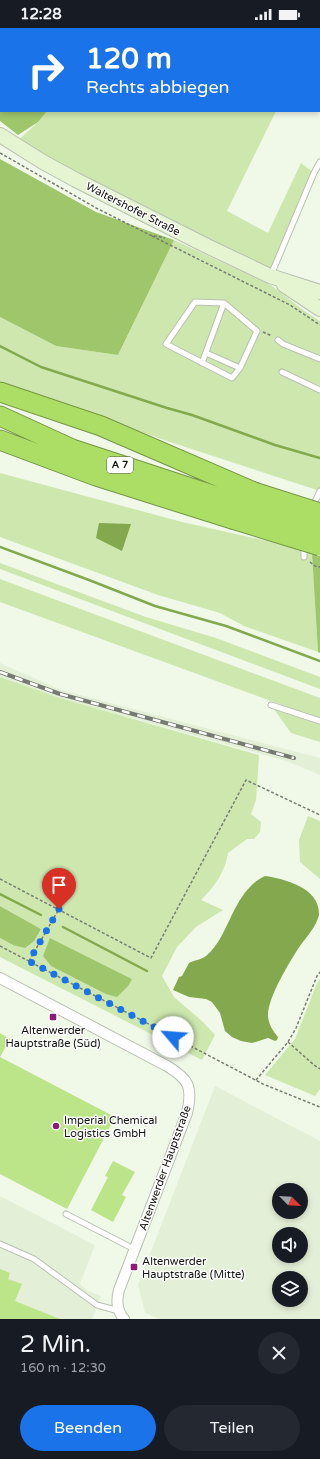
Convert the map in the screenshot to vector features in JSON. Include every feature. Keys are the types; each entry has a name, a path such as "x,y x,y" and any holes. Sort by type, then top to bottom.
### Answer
{"highway":[{"name":"A 7","path":"0,392 100,426 320,546"},
{"name":"A 7","path":"0,416 72,449 320,530"},
{"name":"A 7","path":"0,440 96,476 243,505 320,513"}],"main road":[{"name":"Waltershofer Straße","path":"0,135 37,159 76,180 270,276 320,309"},
{"name":"Waltershofer Straße","path":"270,276 320,292"}],"street":[{"name":"Altenwerder Hauptstraße","path":"0,978 167,1066 178,1073 187,1083 190,1092 187,1113 118,1290 117,1302 122,1315"}],"lane":[{"path":"270,276 320,162"},
{"path":"195,302 224,303 257,331 240,368 232,378 166,344 195,302"},
{"path":"202,363 224,303"},
{"path":"278,340 283,344 320,359"},
{"path":"206,353 240,368"},
{"path":"282,372 320,390"},
{"path":"304,556 304,526 320,491"},
{"path":"271,705 320,721"},
{"path":"66,1214 134,1249"},
{"path":"0,1244 34,1259 97,1305 122,1315"}],"path":[{"path":"0,154 98,209 290,305 320,325"},
{"path":"150,235 168,239"},
{"path":"257,331 277,338 278,340"},
{"path":"304,556 315,566 320,567"},
{"path":"0,879 151,958 246,780 320,815"},
{"path":"29,961 46,929 59,909"},
{"path":"0,946 256,1080 320,1106"},
{"path":"256,1080 288,1042 296,1028 320,972"},
{"path":"288,1042 320,1069"}],"shaded area":[{"path":"0,112 46,112 38,122 18,135 0,121"},
{"path":"46,112 276,112 227,211 268,233 301,163 314,173 270,276 13,145 38,122"},
{"path":"0,159 96,212 174,240 118,355 56,346 0,317"},
{"path":"174,240 271,285 320,321 320,491 170,442 0,383 0,317 56,346 118,355"},
{"path":"0,473 182,522 294,547 312,554 318,652 244,626 220,613 158,595 0,537"},
{"path":"99,523 131,524 122,551 96,538"},
{"path":"312,554 320,556 320,653 318,652"},
{"path":"0,563 146,617 216,638 320,677 320,689 0,569"},
{"path":"0,579 320,698 320,719 0,602"},
{"path":"0,663 61,690 320,758 320,775 289,762 57,697 0,677"},
{"path":"0,677 57,697 259,755 256,800 251,814 261,822 260,832 254,839 247,839 228,853 222,873 201,900 223,910 196,927 177,947 162,976 174,997 203,1022 215,1035 202,1060 0,957 0,938 13,945 41,929 0,906","holes":["50,938 132,979 129,985"]},
{"path":"271,705 320,721 320,742 291,733"},
{"path":"308,816 320,821 320,879 300,862 299,840"},
{"path":"265,876 291,882 307,891 318,905 319,915 314,927 300,946 275,989 269,1007 268,1018 271,1027 278,1037 277,1040 275,1041 268,1038 252,1043 241,1041 232,1037 225,1031 220,1013 212,1002 206,999 189,997 173,990 179,977 182,976 189,963 204,957 212,950 221,937 238,902 250,887"},
{"path":"0,906 41,929 34,941 25,948 13,945 0,938"},
{"path":"50,938 132,979 129,985 117,997 106,994 51,966 43,956"},
{"path":"320,979 320,1089 315,1096 265,1075 295,1039 317,983"},
{"path":"215,1086 320,1141 320,1319 159,1319 145,1313 138,1285"},
{"path":"0,1196 95,1245 80,1284 88,1291 101,1296 92,1319 0,1319"}],"building":[{"path":"0,1033 10,1039 0,1057"},
{"name":"Imperial Chemical Logistics GmbH","path":"0,1057 115,1117 67,1209 0,1174"},
{"path":"113,1161 135,1172 122,1195 126,1197 113,1222 91,1210 108,1177 105,1176"},
{"path":"0,1269 10,1273 8,1279 22,1284 15,1301 60,1319 0,1319"}],"waterway":[{"path":"0,346 41,367 192,415 275,445 320,458"},
{"path":"0,547 155,606 226,626 320,661"},
{"path":"0,894 41,915"},
{"path":"63,927 147,971"}],"railway":[{"path":"0,672 60,694 294,758"}],"place":[{"name":"Altenwerder Hauptstraße (Süd)","path":"53,1017"},
{"name":"Imperial Chemical Logistics GmbH","path":"56,1126"},
{"name":"Altenwerder Hauptstraße (Mitte)","path":"134,1267"}],"route":[{"path":"59,909 46,929 29,961 173,1037"}]}
